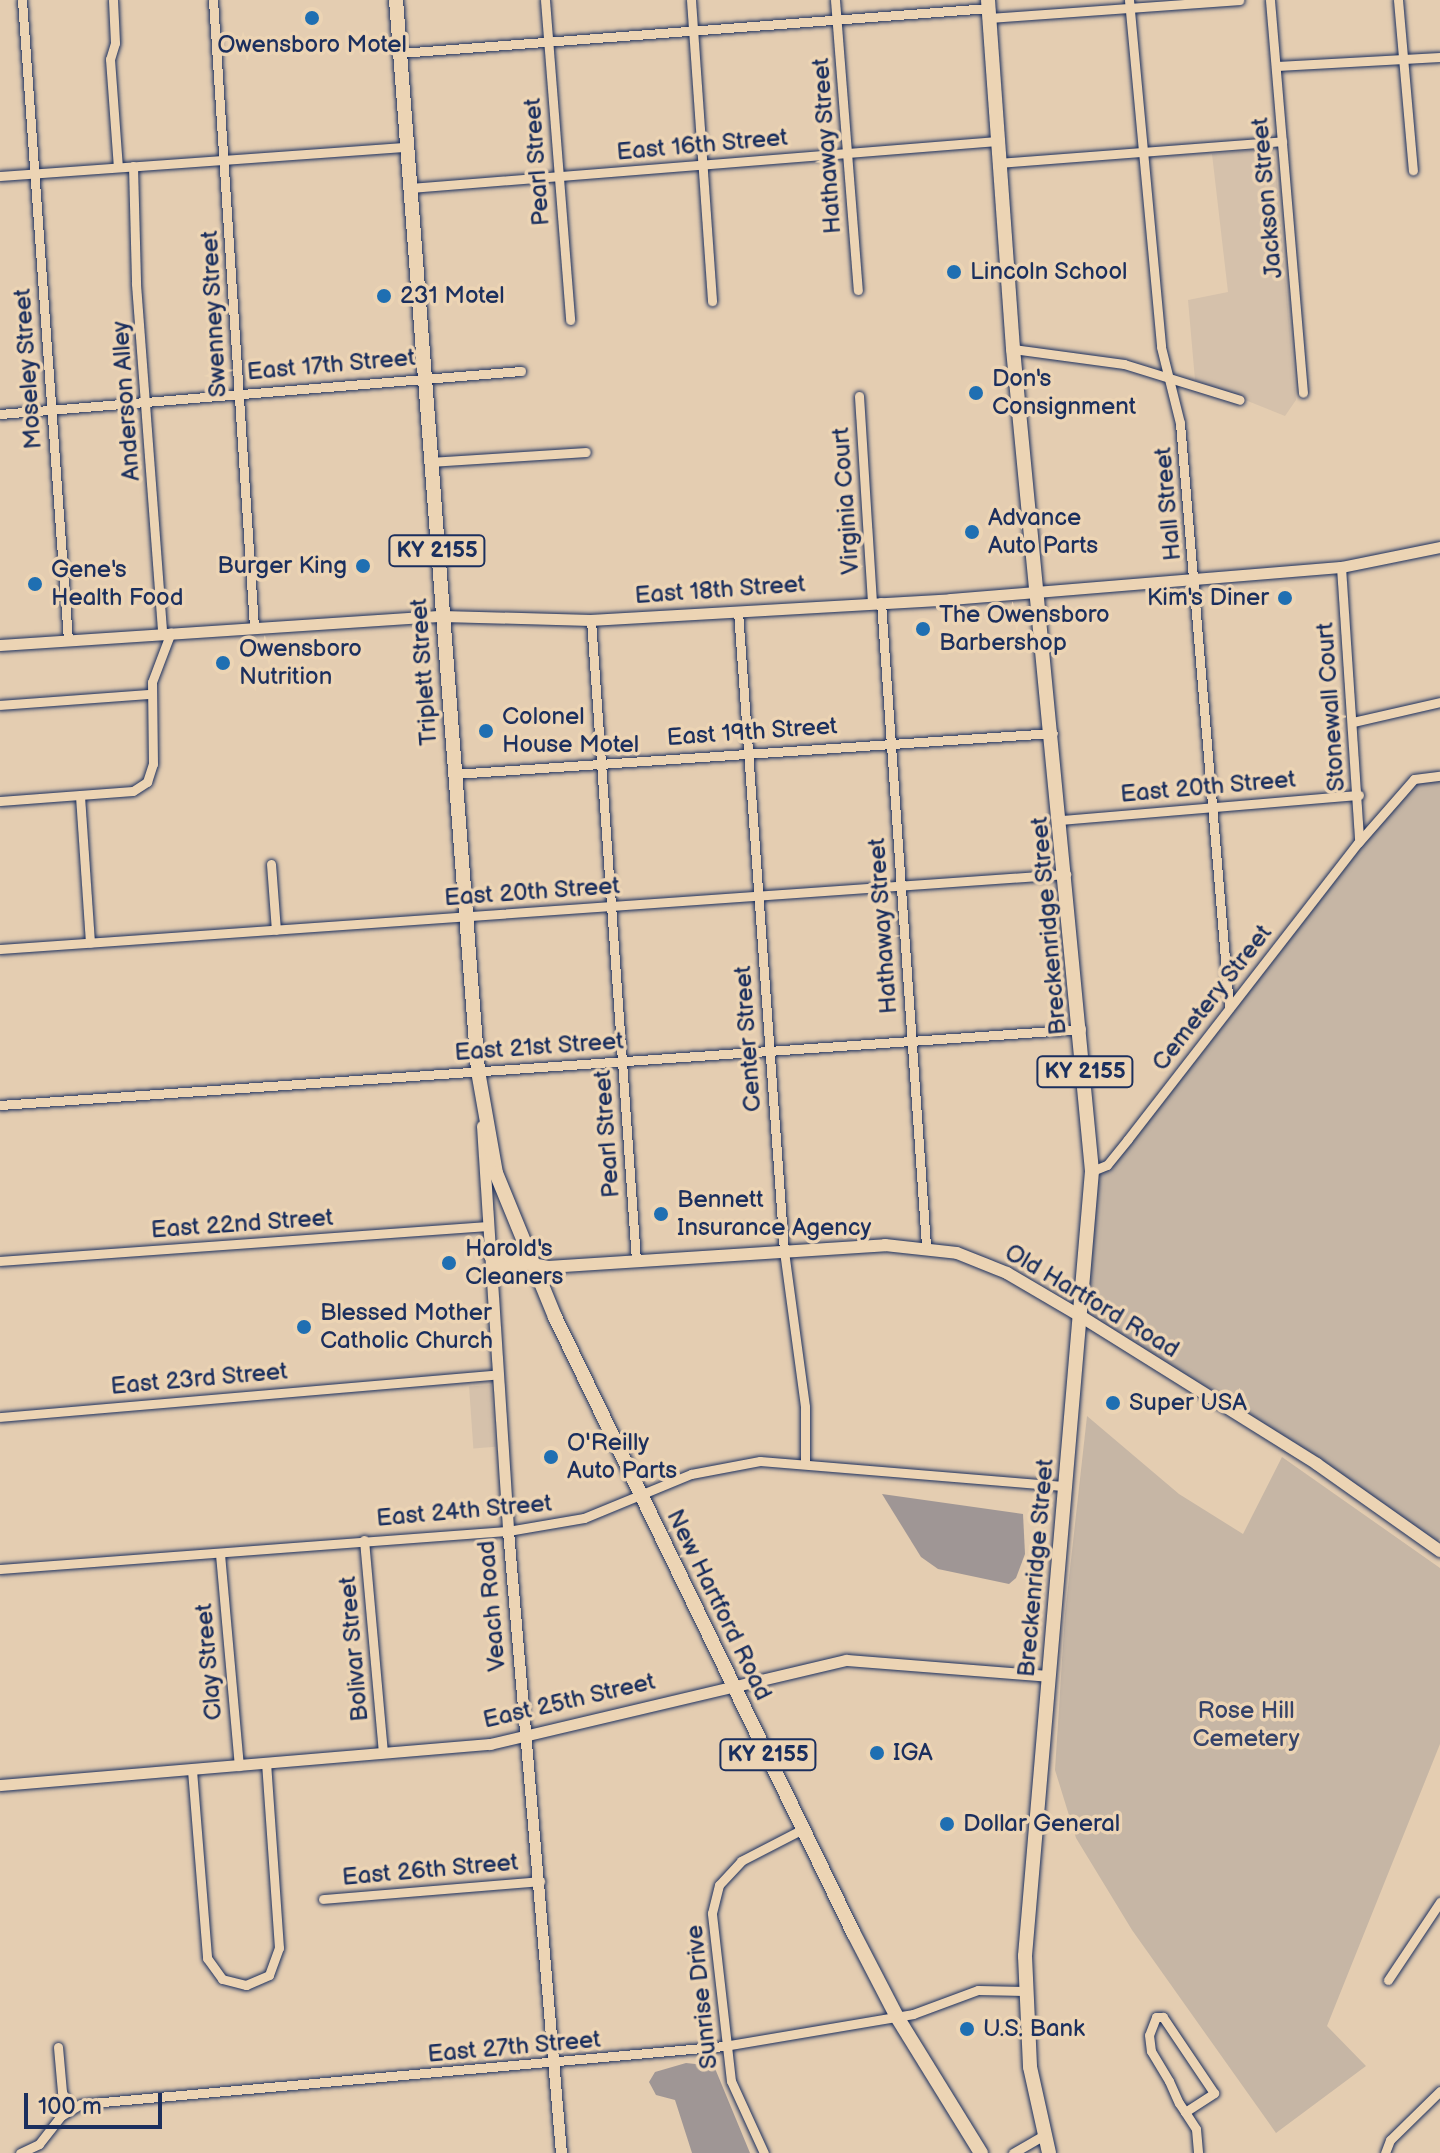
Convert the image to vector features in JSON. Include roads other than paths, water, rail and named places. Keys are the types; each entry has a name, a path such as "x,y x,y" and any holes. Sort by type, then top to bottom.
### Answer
{"main road":[{"name":"Triplett Street","path":"396,0 481,1101"},
{"name":"Breckenridge Street","path":"989,9 1013,349 1040,592 1092,1171 1024,1991 1030,2067 1044,2135"},
{"name":"New Hartford Road","path":"481,1101 496,1173 529,1263 897,2017 981,2153"},
{"name":"Old Hartford Road","path":"490,1263 636,1261 926,1246 1007,1273 1082,1317 1317,1464 1440,1551"},
{"name":"KY 2155","path":"1044,2135 1049,2153"}],"street":[{"name":"Moseley Street","path":"22,0 68,640"},
{"path":"113,0 110,59 118,167"},
{"name":"Swenney Street","path":"213,0 254,627"},
{"name":"Pearl Street","path":"545,0 570,320"},
{"path":"691,0 712,301"},
{"name":"Hathaway Street","path":"835,0 858,290"},
{"path":"400,53 989,9 1239,0"},
{"name":"Jackson Street","path":"1270,0 1303,393"},
{"path":"1398,0 1413,170"},
{"name":"Hall Street","path":"1130,4 1161,347 1180,423 1229,1007"},
{"path":"1277,66 1440,57"},
{"name":"East 16th Street","path":"410,188 997,141"},
{"path":"999,163 1282,141"},
{"path":"0,176 407,147"},
{"name":"Anderson Alley","path":"133,166 136,284 167,633"},
{"path":"1013,349 1124,364 1240,400"},
{"name":"East 17th Street","path":"0,414 521,371"},
{"name":"Virginia Court","path":"859,396 877,602"},
{"path":"430,462 586,452"},
{"name":"East 18th Street","path":"0,645 442,616 591,620 1040,592 1341,567 1440,547"},
{"name":"Stonewall Court","path":"1341,567 1359,795 1358,843"},
{"name":"Hathaway Street","path":"877,602 926,1246"},
{"name":"Center Street","path":"738,611 784,1251 805,1407 805,1462"},
{"name":"Pearl Street","path":"591,620 636,1261"},
{"path":"0,801 133,791 147,782 153,764 151,694 167,633"},
{"path":"0,705 151,694"},
{"path":"1353,722 1440,702"},
{"name":"East 19th Street","path":"454,774 1053,733"},
{"name":"Cemetery Street","path":"1092,1171 1107,1165 1358,843 1414,779 1440,776"},
{"name":"East 20th Street","path":"1061,820 1359,795"},
{"path":"80,796 90,943"},
{"path":"271,864 276,930"},
{"name":"East 20th Street","path":"0,949 1066,874"},
{"name":"East 21st Street","path":"0,1105 1081,1029"},
{"name":"Veach Road","path":"481,1101 508,1531 561,2153"},
{"name":"East 22nd Street","path":"0,1261 487,1226"},
{"name":"East 23rd Street","path":"0,1417 498,1374"},
{"name":"East 24th Street","path":"0,1569 508,1531 584,1518 723,1465 805,1462 1066,1486"},
{"name":"Bolivar Street","path":"364,1540 383,1753"},
{"name":"Clay Street","path":"220,1554 239,1766"},
{"name":"East 25th Street","path":"0,1785 266,1764 527,1737 811,1665 865,1659 1048,1676"},
{"path":"192,1770 207,1958 222,1979 246,1985 269,1975 279,1948 266,1764"},
{"name":"Sunrise Drive","path":"764,2153 731,2081 724,2046 712,1928 719,1885 741,1861 803,1829"},
{"name":"East 26th Street","path":"323,1899 540,1881"},
{"path":"1388,1980 1440,1902"},
{"name":"East 27th Street","path":"70,2109 108,2101 555,2064 724,2046 897,2017 978,1990 1024,1991"},
{"path":"1185,2112 1214,2093 1163,2017 1156,2017 1149,2035 1151,2051 1185,2112 1196,2129 1198,2153"},
{"path":"20,2153 39,2144 70,2109 62,2092 58,2047"},
{"path":"1385,2153 1390,2140 1440,2091"},
{"path":"1013,2153 1044,2135"}],"place":[{"name":"Owensboro Motel","path":"312,18"},
{"name":"Lincoln School","path":"954,272"},
{"name":"231 Motel","path":"384,296"},
{"name":"Don's Consignment","path":"976,393"},
{"name":"Advance Auto Parts","path":"972,532"},
{"name":"Burger King","path":"363,566"},
{"name":"Gene's Health Food","path":"35,584"},
{"name":"Kim's Diner","path":"1285,598"},
{"name":"The Owensboro Barbershop","path":"923,629"},
{"name":"Owensboro Nutrition","path":"223,663"},
{"name":"Colonel House Motel","path":"486,731"},
{"name":"Bennett Insurance Agency","path":"661,1214"},
{"name":"Harold's Cleaners","path":"449,1263"},
{"name":"Blessed Mother Catholic Church","path":"304,1327"},
{"name":"Super USA","path":"1113,1403"},
{"name":"O'Reilly Auto Parts","path":"551,1457"},
{"name":"IGA","path":"877,1753"},
{"name":"Dollar General","path":"947,1824"},
{"name":"U.S. Bank","path":"967,2029"}],"park label":[{"name":"Rose Hill Cemetery","path":"1246,1725"}]}
